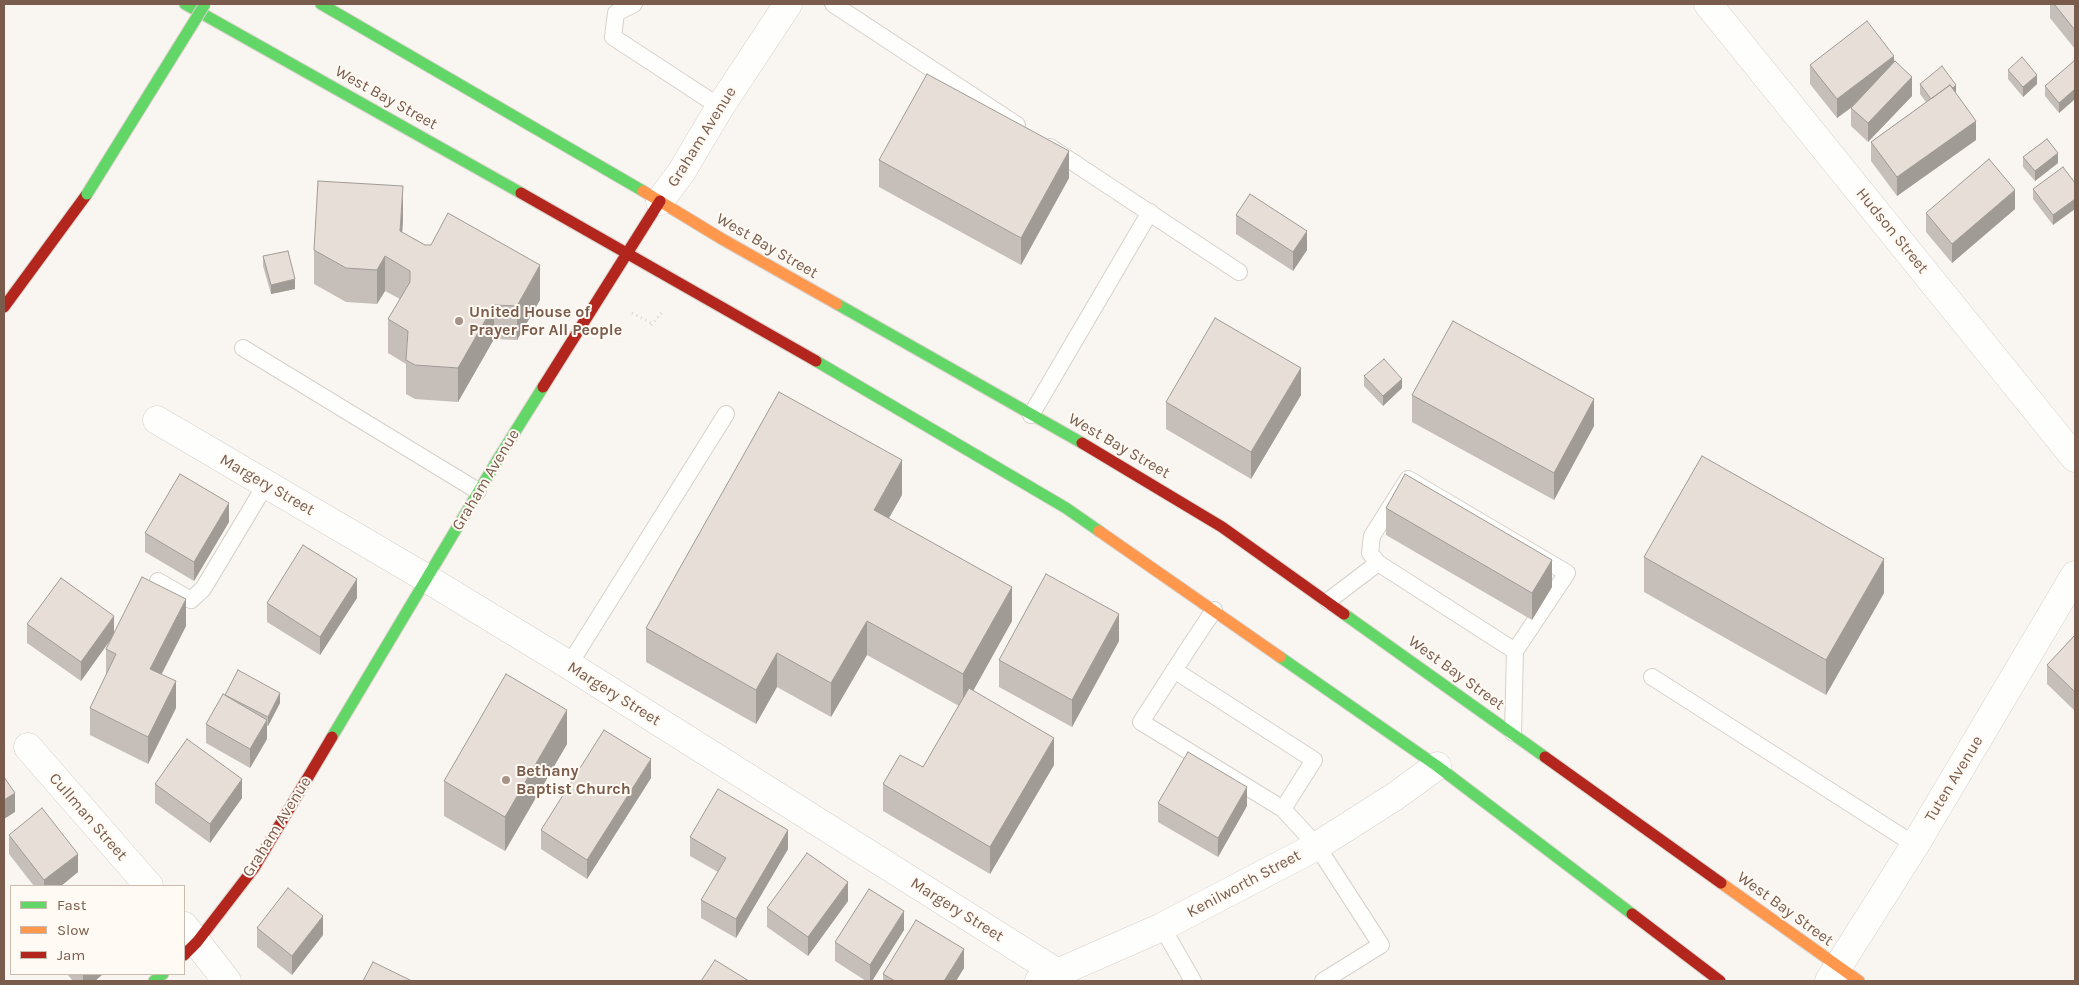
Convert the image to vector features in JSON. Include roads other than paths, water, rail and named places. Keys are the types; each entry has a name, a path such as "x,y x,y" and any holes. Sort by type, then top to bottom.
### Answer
{"main road":[{"name":"West Bay Street","path":"185,4 628,253 853,382 1066,508 1437,766 1720,981"},
{"path":"4,307 87,194 205,4"},
{"name":"West Bay Street","path":"321,4 722,239 1131,471 1222,527 1513,733 1833,974 1859,981"},
{"name":"Graham Avenue","path":"188,941 254,868 478,491 660,201"}],"street":[{"name":"Graham Avenue","path":"660,201 682,171 720,107 788,4"},
{"name":"Hudson Street","path":"1708,4 2075,458"},
{"name":"Margery Street","path":"157,420 426,578 568,665 1052,978"},
{"name":"Tuten Avenue","path":"1833,974 1915,845 2075,575"},
{"name":"Cullman Street","path":"28,747 148,885"},
{"name":"Kenilworth Street","path":"1052,978 1162,927 1317,846 1394,797 1437,766"},
{"path":"188,941 227,981"}],"lane":[{"path":"634,4 616,13 613,37 720,107"},
{"path":"833,4 1239,272"},
{"path":"1031,416 1150,212"},
{"path":"243,348 478,491"},
{"path":"568,665 726,414"},
{"path":"1513,733 1515,651 1567,573 1408,479 1372,536 1370,554 1378,563 1515,651"},
{"path":"158,581 191,600 203,589 266,484"},
{"path":"1328,601 1378,563"},
{"path":"1214,610 1141,722 1283,809 1317,846 1381,945 1323,981"},
{"path":"1174,670 1314,760 1283,809"},
{"path":"1652,677 1915,845"},
{"path":"1162,927 1193,981"}],"place":[{"name":"United House of Prayer For All People","path":"459,321"},
{"name":"Bethany Baptist Church","path":"506,780"}]}
